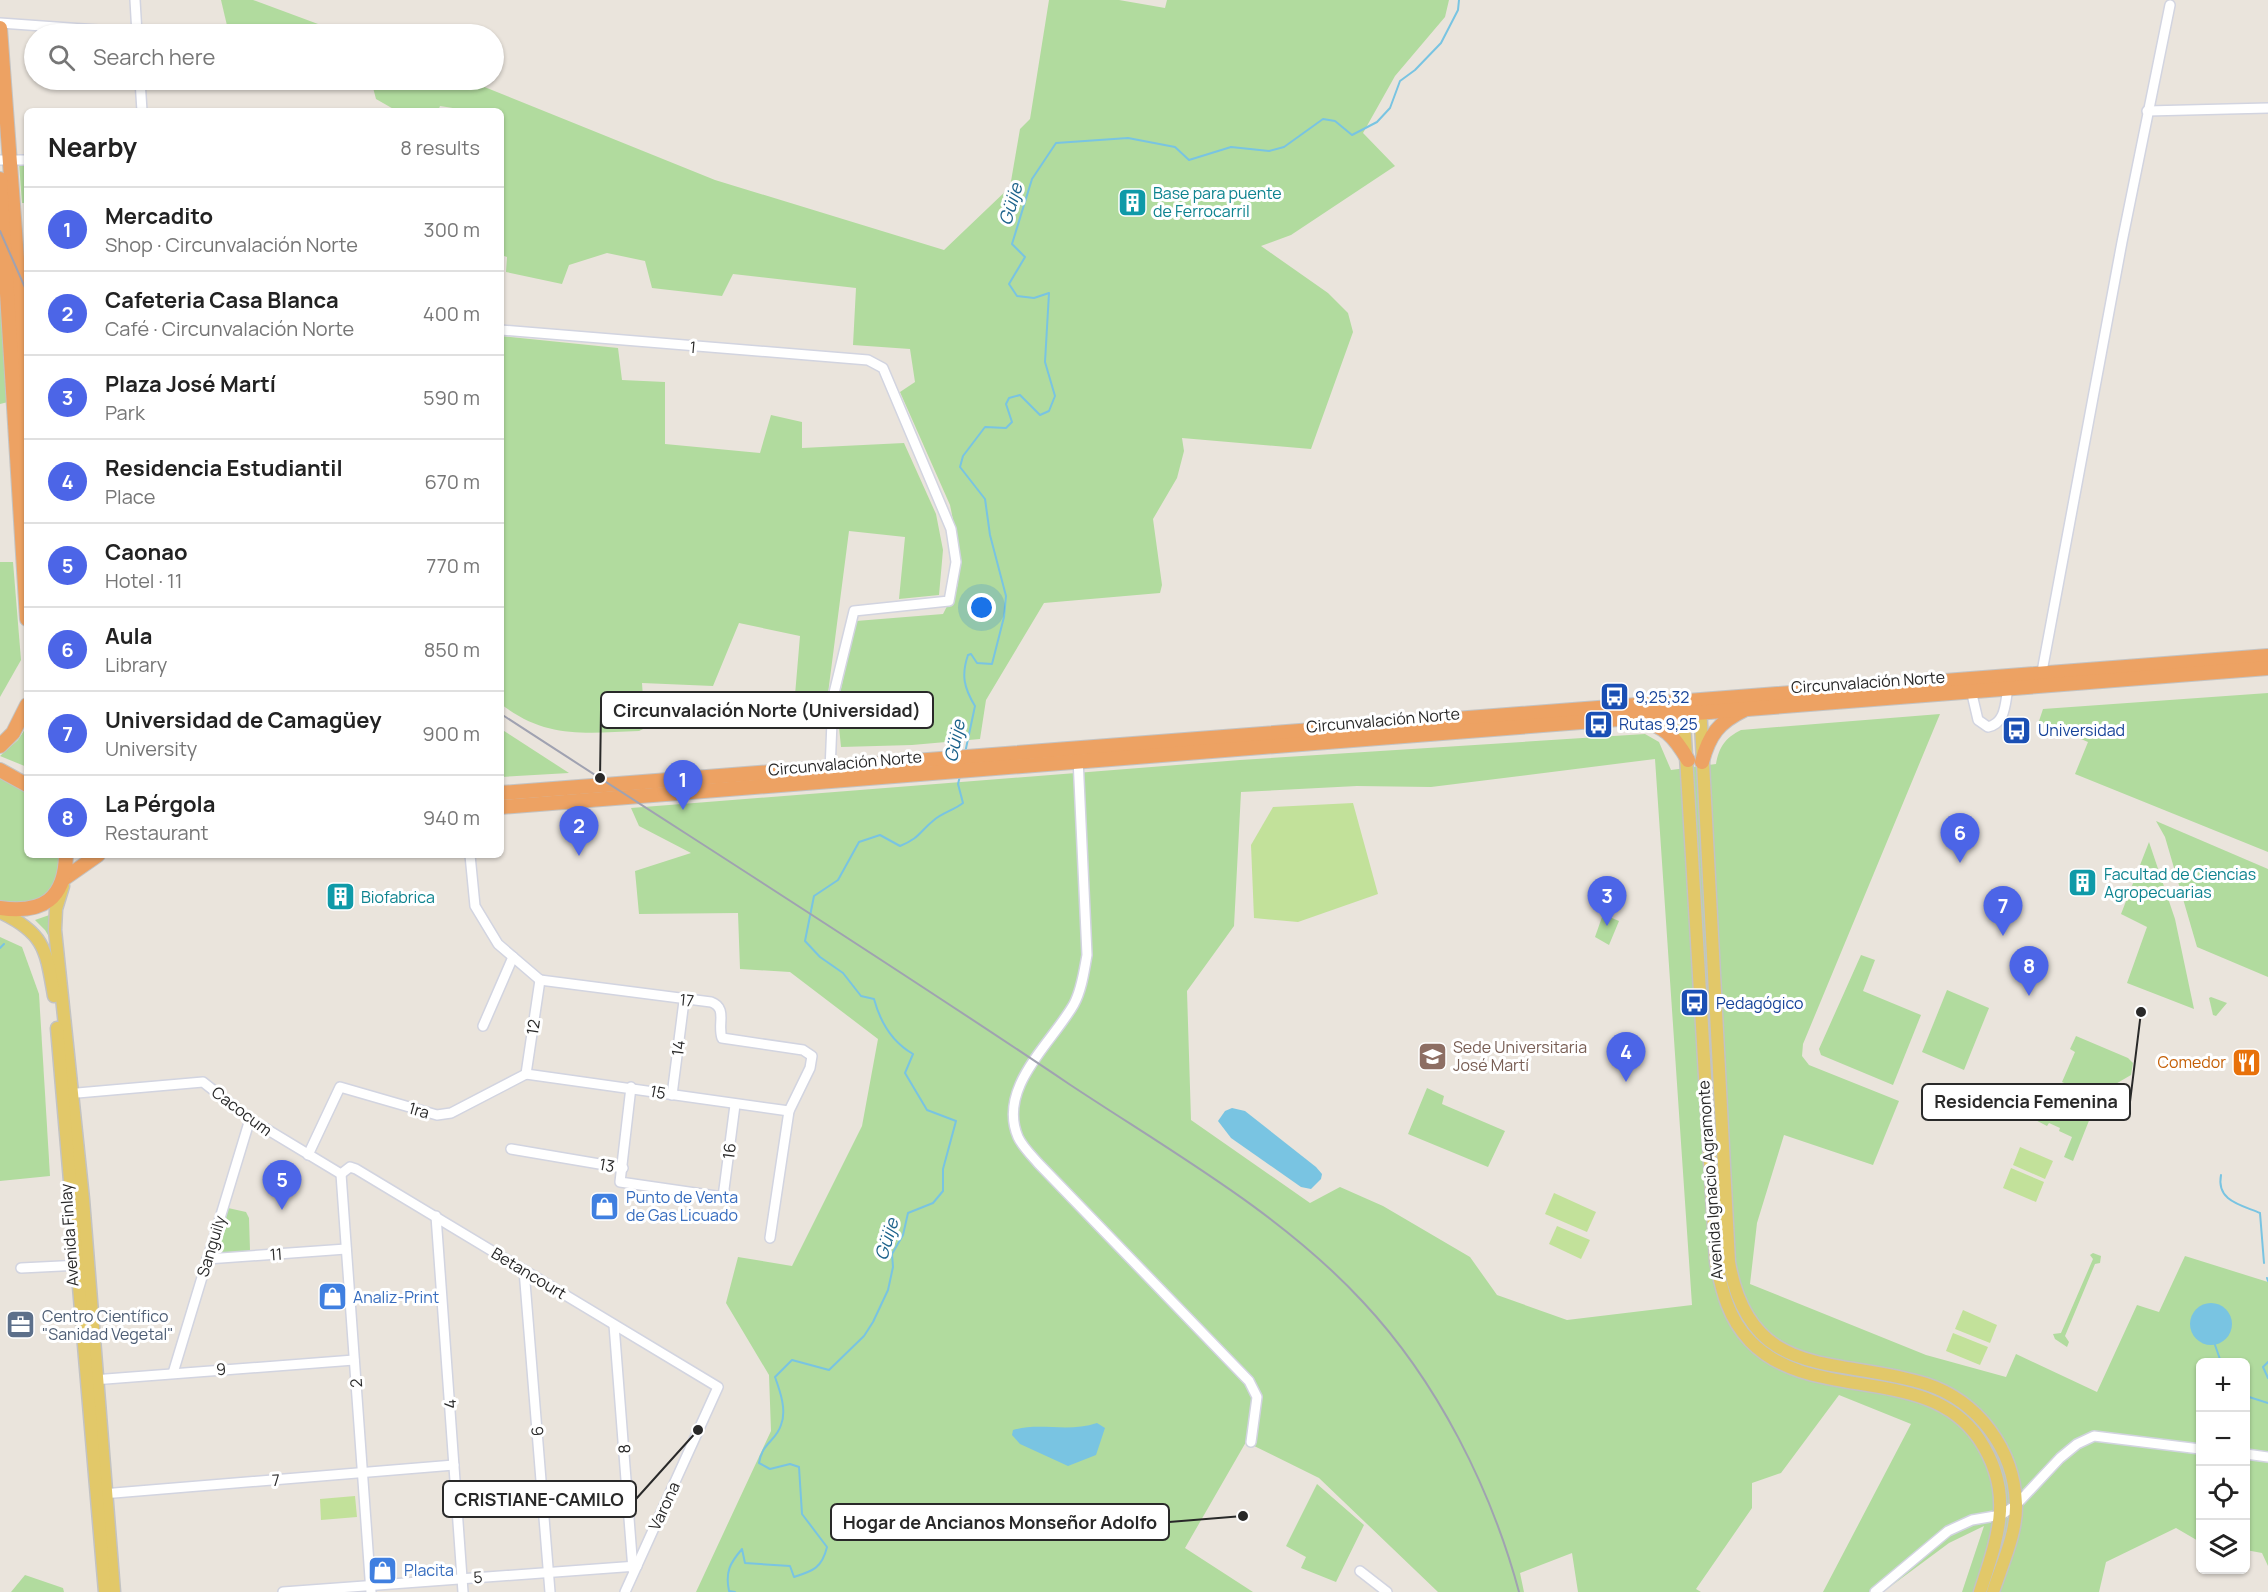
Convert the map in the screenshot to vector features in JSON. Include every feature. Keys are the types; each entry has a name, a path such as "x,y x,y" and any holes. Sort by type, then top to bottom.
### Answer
{"highway":[{"path":"0,28 9,312 24,435"},
{"path":"0,179 24,568"},
{"name":"Circunvalación Norte","path":"1078,756 2008,682 2268,656"},
{"name":"Circunvalación Norte","path":"2040,679 2268,668"},
{"name":"Circunvalación Norte","path":"1700,705 1751,707 1971,685"},
{"name":"Circunvalación Norte","path":"504,793 830,774 1635,716 1684,706"},
{"path":"1635,716 1660,726 1675,738 1695,761 1719,724 1751,707"},
{"path":"0,746 13,733 24,711"},
{"path":"0,770 24,783"},
{"name":"Circunvalación Norte","path":"504,807 830,774"},
{"path":"65,878 66,858"},
{"path":"0,908 22,910 44,903 65,878 94,858"}],"main road":[{"name":"Avenida Ignacio Agramonte","path":"1700,705 1695,761 1716,1262 1727,1308 1750,1341 1785,1365 1817,1377 1917,1395 1957,1416 1974,1431 1994,1467 2001,1492 2001,1515 1997,1539 1980,1592"},
{"name":"Avenida Ignacio Agramonte","path":"1684,706 1695,761 1729,1262 1738,1301 1757,1329 1775,1345 1806,1361 1924,1384 1974,1411 1996,1438 2004,1453 2016,1505 2012,1533 1994,1592"},
{"name":"Avenida Finlay","path":"65,878 56,909 55,930 101,1494 105,1592"},
{"name":"Avenida Finlay","path":"0,912 28,927 47,957 69,1094"},
{"name":"Avenida Finlay","path":"101,1494 114,1592"}],"street":[{"path":"135,0 136,24"},
{"path":"2040,679 2147,111 2170,5"},
{"path":"0,23 24,25"},
{"path":"141,90 142,108"},
{"path":"2147,111 2268,108"},
{"path":"5,159 24,160"},
{"name":"1","path":"504,330 868,360 883,368 951,530 956,562 949,601 854,611 833,697 830,774"},
{"path":"1971,685 1978,720 1988,727 1995,725 2003,718 2008,682"},
{"path":"1078,756 1087,955 1075,1002 1016,1093 1014,1125 1019,1139 1038,1163 1249,1381 1257,1396 1251,1442"},
{"path":"470,858 475,906 498,944 540,980"},
{"path":"483,1026 513,957"},
{"name":"17","path":"540,980 718,1005 722,1011 719,1031 722,1038 803,1050 812,1056 810,1068 789,1112"},
{"name":"12","path":"526,1074 540,980"},
{"name":"14","path":"672,1095 684,1000"},
{"name":"1ra","path":"308,1155 340,1087 437,1115 452,1113 526,1074"},
{"name":"15","path":"526,1074 631,1087 789,1112"},
{"name":"Cacocum","path":"69,1094 203,1082 250,1119 340,1174"},
{"path":"622,1168 631,1087"},
{"name":"16","path":"723,1197 735,1105"},
{"path":"770,1238 789,1112"},
{"name":"Sanguily","path":"173,1372 250,1119"},
{"name":"13","path":"511,1149 622,1168 620,1182 723,1197"},
{"name":"Betancourt","path":"340,1174 350,1167 356,1169 718,1388"},
{"name":"2","path":"340,1174 371,1588"},
{"name":"4","path":"436,1216 463,1592"},
{"name":"11","path":"207,1259 346,1249"},
{"path":"21,1268 82,1265"},
{"name":"6","path":"524,1270 550,1592"},
{"name":"8","path":"614,1325 634,1569"},
{"name":"9","path":"92,1380 173,1372 354,1360"},
{"name":"Varona","path":"625,1592 718,1388"},
{"path":"1875,1592 1948,1531 1972,1520 2001,1515 2016,1505 2060,1458 2077,1444 2094,1436 2196,1449"},
{"path":"2250,1455 2268,1457"},
{"name":"7","path":"101,1494 454,1465"},
{"name":"5","path":"283,1592 371,1588 548,1572 634,1569"},
{"path":"1360,1571 1388,1592"}],"green space":[{"path":"221,0 253,0 318,24 227,24"},
{"path":"1049,0 1119,0 1165,8 1167,0 1449,0 1445,17 1395,76 1363,133 1395,166 1291,235 1261,246 1328,293 1348,313 1353,332 1311,449 1182,438 1184,451 1177,478 1153,519 1162,585 1160,593 1044,603 986,700 980,739 912,745 841,747 837,707 856,621 943,614 958,585 958,544 950,505 900,392 915,382 910,349 853,345 856,288 733,274 722,296 652,288 645,261 607,253 569,265 562,284 506,272 507,257 504,256 504,108 440,106 439,108 392,108 376,99 374,90 492,90 715,180 944,250 1010,187 1020,129 1030,119"},
{"path":"19,163 24,164 24,203 22,203"},
{"path":"0,288 12,401 0,404"},
{"path":"504,336 618,348 622,380 665,382 665,444 760,453 771,415 802,422 802,448 904,443 936,514 943,550 939,595 899,599 905,537 849,531 827,701 795,695 800,636 739,623 713,686 642,683 645,728 639,731 583,733 567,731 534,723 504,706"},
{"path":"0,562 13,562 21,660 0,697"},
{"path":"2268,693 2268,852 2075,774 2088,742 2039,721 2043,709"},
{"path":"1940,714 1803,1044 1802,1056 1809,1065 1899,1101 1873,1165 1784,1135 1757,1223 1750,1284 1926,1355 2006,1377 2016,1354 2097,1392 2137,1305 2159,1312 2185,1256 2268,1282 2268,1566 2262,1553 2250,1551 2250,1358 2196,1358 2196,1540 2176,1528 2106,1562 2099,1592 1962,1592 1984,1526 1949,1543 1883,1592 1823,1592 1911,1424 1839,1395 1781,1473 1752,1483 1752,1508 1696,1589 1701,1592 1578,1592 1572,1553 1520,1573 1524,1592 1438,1592 1319,1478 1246,1442 1185,1548 1253,1592 696,1592 771,1431 769,1375 726,1303 738,1257 792,1266 862,1126 878,1039 790,972 740,969 738,913 639,914 635,871 691,853 639,826 631,808 1240,760 1645,734 1659,742 1671,770 1716,764 1719,753 1731,736 1741,730","holes":["1655,759 1692,1305 1567,1320 1497,1295 1470,1257 1383,1206 1340,1187 1310,1203 1191,1120 1187,991 1234,926 1241,792 1357,786 1431,787"]},
{"path":"24,731 24,766 0,756 18,740"},
{"path":"504,731 569,773 504,777"},
{"path":"0,774 24,786 24,858 67,858 66,876 47,897 33,905 0,903"},
{"path":"1353,803 1378,894 1298,922 1254,918 1251,845 1273,807"},
{"path":"2156,821 2268,869 2268,977 2197,947 2165,837"},
{"path":"2149,842 2175,919 2194,1009 2127,983 2147,927 2121,914"},
{"path":"58,912 58,952 45,930 35,920"},
{"path":"1607,916 1619,921 1609,945 1595,937 1602,917"},
{"path":"0,937 22,947 39,994 50,1176 0,1181"},
{"path":"1861,955 1875,960 1863,991 1921,1015 1893,1085 1821,1055 1819,1049"},
{"path":"1947,990 1989,1008 1964,1070 1922,1052"},
{"path":"2209,998 2227,1003 2216,1016 2213,1015"},
{"path":"2076,1036 2128,1058 2133,1063 2131,1075 2095,1096 2062,1082 2075,1052 2070,1049"},
{"path":"1427,1088 1444,1096 1442,1104 1505,1131 1488,1167 1408,1134"},
{"path":"2059,1089 2090,1103 2094,1108 2073,1161 2064,1157 2072,1137 2059,1131 2060,1128 2049,1123 2047,1126 2014,1109 2023,1090 2053,1103"},
{"path":"2020,1147 2053,1161 2045,1179 2013,1165"},
{"path":"2011,1168 2044,1182 2036,1202 2003,1188"},
{"path":"1554,1193 1596,1212 1587,1232 1545,1214"},
{"path":"228,1208 246,1212 249,1218 250,1251 213,1253"},
{"path":"1557,1226 1590,1240 1581,1259 1549,1244"},
{"path":"2093,1253 2101,1256 2100,1263 2095,1264 2065,1336 2069,1342 2067,1347 2055,1339 2053,1334 2061,1333 2093,1259 2090,1255"},
{"path":"1963,1310 1997,1325 1990,1343 1955,1329"},
{"path":"1953,1333 1988,1347 1980,1365 1946,1351"},
{"path":"1317,1484 1364,1525 1336,1582 1301,1568 1306,1557 1286,1546"},
{"path":"355,1496 357,1517 321,1520 320,1499"},
{"path":"25,1575 63,1588 64,1592 11,1592"}],"water":[{"path":"1232,1108 1245,1111 1316,1167 1322,1174 1321,1179 1311,1189 1301,1187 1231,1138 1218,1121 1225,1111"},
{"path":"2211,1303 2226,1309 2232,1324 2226,1339 2211,1345 2196,1339 2190,1324 2196,1309"},
{"path":"1097,1423 1105,1428 1096,1455 1068,1466 1020,1444 1012,1435 1013,1430 1023,1428 1075,1427"}],"waterway":[{"name":"Güije","path":"965,753 975,706 965,681 966,662 968,655 971,654 977,663 992,664 1004,617 1006,596 990,535 985,499 960,467 963,456 985,427 1006,428 1012,422 1006,404 1009,398 1020,395 1040,415 1049,411 1055,396 1045,362 1049,293 1034,298 1017,296 1009,284 1025,257 1012,244 1032,179 1056,143 1128,138 1175,147 1189,160 1231,147 1269,151 1284,147 1323,119 1335,121 1352,135 1377,122 1390,108 1400,81 1415,70 1441,43 1458,10 1459,0"},
{"name":"Güije","path":"735,1592 729,1591 728,1573 734,1559 742,1549 745,1563 790,1566 794,1577 816,1568 825,1554 827,1547 802,1514 799,1467 790,1464 770,1469 759,1463 763,1451 776,1435 783,1419 782,1401 775,1377 792,1360 829,1370 864,1336 888,1290 893,1267 892,1254 903,1235 908,1213 933,1203 943,1191 943,1169 956,1121 927,1110 905,1073 913,1054 888,1030 874,999 861,996 843,973 820,957 805,941 814,896 838,880 859,842 880,835 900,846 916,837 937,818 963,803 958,784 960,776"},
{"path":"0,948 4,944"},
{"path":"2221,1175 2220,1184 2226,1196 2260,1213 2264,1263"},
{"path":"2215,1345 2220,1358"},
{"path":"2268,1362 2263,1367 2268,1378"},
{"path":"2250,1397 2268,1403"}],"railway":[{"path":"0,231 24,285"},
{"path":"504,716 1185,1159 1297,1240 1363,1302 1415,1366 1437,1401 1477,1475 1493,1514 1519,1592"}],"place":[{"name":"Base para puente de Ferrocarril","path":"1132,202"},
{"name":"9,25,32","path":"1614,697"},
{"name":"Rutas 9,25","path":"1598,724"},
{"name":"Universidad","path":"2017,730"},
{"name":"Circunvalación Norte (Universidad)","path":"600,778"},
{"name":"Mercadito","path":"683,810"},
{"name":"Cafeteria Casa Blanca","path":"579,856"},
{"name":"Aula","path":"1960,863"},
{"name":"Facultad de Ciencias Agropecuarias","path":"2083,883"},
{"name":"Biofabrica","path":"340,897"},
{"name":"Plaza José Martí","path":"1607,926"},
{"name":"Universidad de Camagüey","path":"2003,936"},
{"name":"La Pérgola","path":"2029,996"},
{"name":"Pedagógico","path":"1695,1003"},
{"name":"Residencia Femenina","path":"2141,1012"},
{"name":"Sede Universitaria José Martí","path":"1432,1056"},
{"name":"Comedor","path":"2247,1062"},
{"name":"Residencia Estudiantil","path":"1626,1082"},
{"name":"Punto de Venta de Gas Licuado","path":"605,1206"},
{"name":"Caonao","path":"282,1210"},
{"name":"Analiz-Print","path":"332,1297"},
{"name":"Centro Científico \"Sanidad Vegetal\"","path":"21,1325"},
{"name":"CRISTIANE-CAMILO","path":"698,1430"},
{"name":"Hogar de Ancianos Monseñor Adolfo","path":"1243,1516"},
{"name":"Placita","path":"383,1570"}]}
